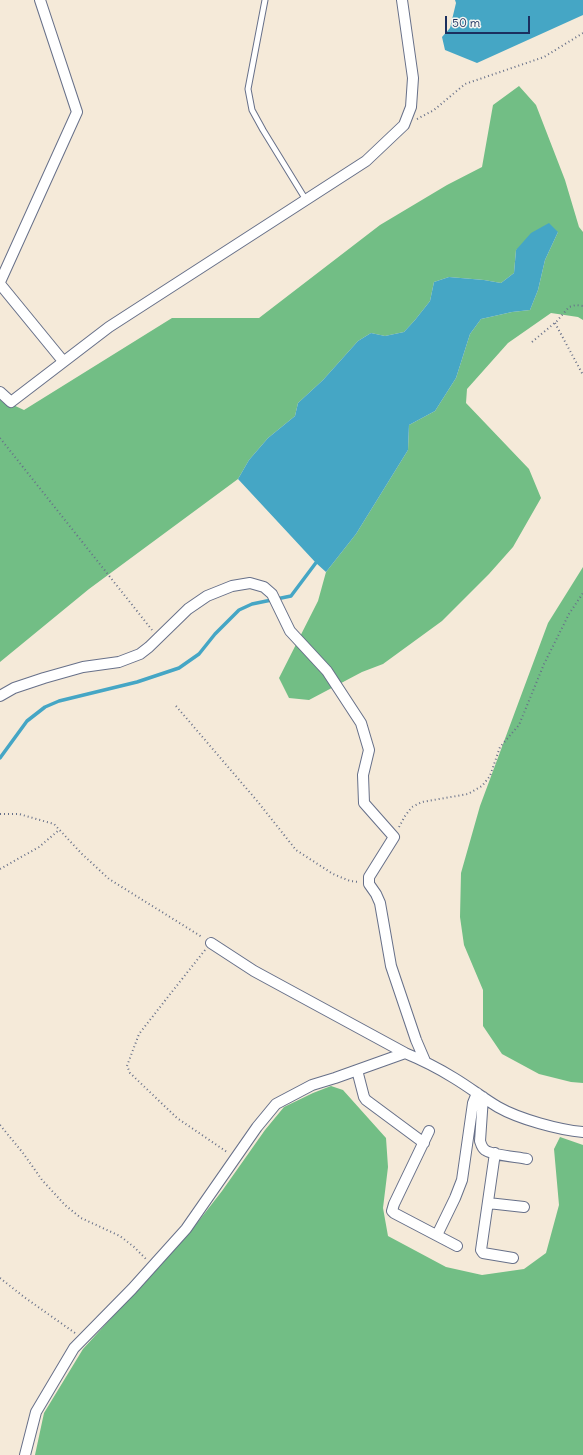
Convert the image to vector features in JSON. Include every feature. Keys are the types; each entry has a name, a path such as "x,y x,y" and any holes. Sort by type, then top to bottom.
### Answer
{"street":[{"path":"40,0 77,112 0,283 63,361"},
{"path":"0,392 10,402 109,327 366,161 404,125 411,107 413,78 402,0"},
{"path":"0,696 14,688 44,678 83,667 119,662 140,654 159,639 188,609 207,596 232,586 250,583 264,587 272,594 290,631 328,671 361,723 369,750 363,775 364,803 394,838 369,877 368,884 376,894 380,903 391,966 416,1040 425,1061"},
{"path":"211,943 254,971 405,1053 425,1061 455,1078 500,1108 569,1131 583,1132"},
{"path":"25,1455 36,1412 69,1356 82,1338 132,1289 186,1229 257,1127 276,1104 312,1085 405,1053"},
{"path":"357,1070 366,1100 424,1143"},
{"path":"480,1095 480,1141 485,1150 527,1159"},
{"path":"437,1235 462,1180 473,1103 480,1095"},
{"path":"430,1131 392,1211 457,1246"},
{"path":"495,1153 481,1250 483,1253 514,1258"},
{"path":"488,1203 524,1207"}],"lane":[{"path":"264,0 248,89 252,110 306,200"}],"path":[{"path":"404,125 421,118 434,110 465,84 544,57 583,33"},
{"path":"532,342 555,323 569,307 576,305 583,306"},
{"path":"555,323 583,375"},
{"path":"0,438 159,639"},
{"path":"394,838 405,816 412,807 422,802 468,794 482,786 490,776 500,747 519,725 544,664 569,614 583,593"},
{"path":"176,706 258,802 296,850 333,874 368,884"},
{"path":"0,814 19,814 54,824 109,879 211,943 139,1034 127,1066 130,1073 177,1118 236,1158"},
{"path":"0,869 40,848 59,830"},
{"path":"0,1125 42,1180 65,1205 81,1218 120,1236 134,1247 153,1266"},
{"path":"0,1278 82,1338"}],"green space":[{"path":"519,86 536,105 565,180 579,227 583,232 583,320 578,317 551,313 508,343 467,389 466,403 529,469 541,498 513,547 489,574 442,621 383,664 362,672 309,700 289,698 279,678 318,601 326,572 356,534 408,450 409,425 435,411 456,378 470,334 481,319 512,312 530,310 538,290 545,260 558,232 516,250 514,273 501,283 449,277 434,282 430,301 404,332 385,336 371,333 358,341 323,380 298,403 295,416 268,438 249,460 238,479 89,589 0,662 0,399 24,410 172,318 259,318 380,225 447,185 482,167 493,105"},
{"path":"583,567 583,1083 571,1082 539,1074 502,1054 483,1026 483,990 464,945 460,917 461,873 480,806 548,623"},
{"path":"331,1086 343,1090 386,1138 388,1167 383,1208 388,1236 446,1267 482,1275 524,1269 546,1253 559,1205 554,1149 560,1137 583,1145 583,1455 35,1455 44,1413 83,1349 190,1232 222,1191 265,1130 284,1107"}],"water":[{"path":"455,0 583,0 583,15 477,63 445,50 442,37 450,28 456,3"},
{"path":"549,223 558,232 545,260 538,290 530,310 512,312 481,319 470,334 456,378 435,411 409,425 408,450 356,534 326,572 238,479 249,460 268,438 295,416 298,403 323,380 358,341 371,333 385,336 404,332 430,301 434,282 449,277 501,283 514,273 516,250 531,233"}],"waterway":[{"path":"0,758 27,721 45,707 59,701 137,682 179,668 199,654 215,634 239,610 252,604 291,596 318,560"}]}
